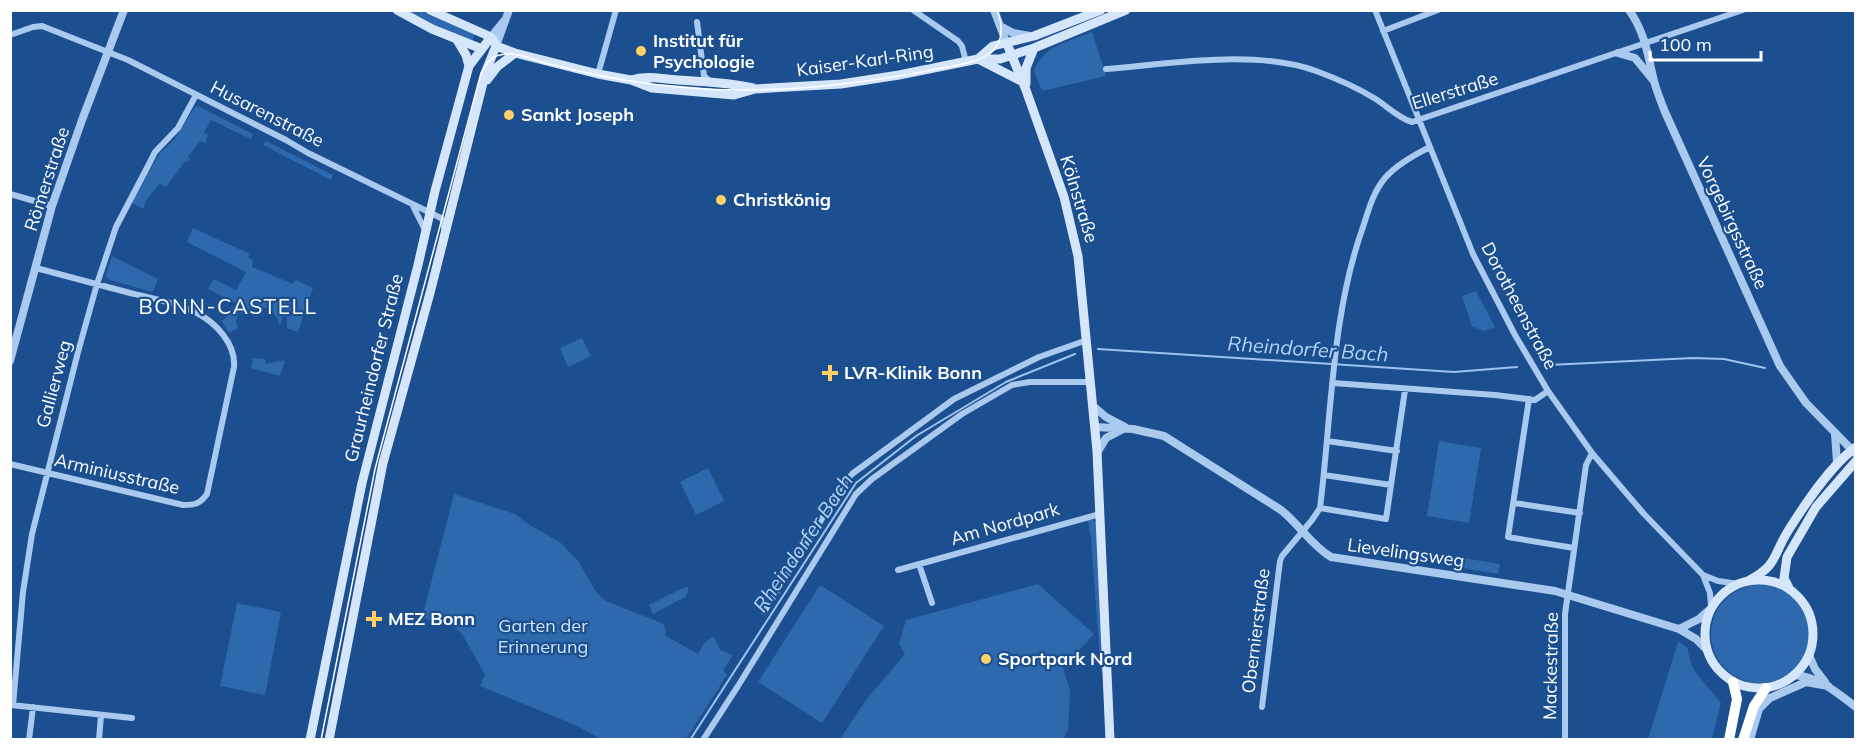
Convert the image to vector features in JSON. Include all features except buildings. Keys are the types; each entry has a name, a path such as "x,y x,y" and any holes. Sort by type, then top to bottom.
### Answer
{"highway":[{"path":"1729,740 1737,699 1733,682"},
{"path":"1743,740 1754,706 1766,688"}],"main road":[{"path":"397,10 457,40 482,49 496,46 491,37 430,10"},
{"name":"Kaiser-Karl-Ring","path":"978,59 993,46 1034,36 1082,15 1101,10"},
{"name":"Kaiser-Karl-Ring","path":"496,46 598,74 631,80 652,88 734,95 755,89 840,84 978,59 1000,59 1034,48 1126,10"},
{"name":"Graurheindorfer Straße","path":"310,740 362,483 430,212 469,66 491,37"},
{"path":"457,40 466,55 469,66"},
{"path":"1011,55 1011,48 1020,40"},
{"path":"1000,59 1008,52 1007,44"},
{"name":"Kölnstraße","path":"1007,44 1064,197 1078,256 1097,453 1110,740"},
{"name":"Graurheindorfer Straße","path":"329,740 374,502 486,71 496,46"},
{"path":"978,59 1024,86 1026,68 1034,48"},
{"path":"483,88 490,74 515,53"},
{"name":"Kaiser-Karl-Ring","path":"631,80 644,76 730,83 755,89"},
{"path":"1744,583 1778,585 1790,590 1808,611 1812,626 1813,638 1809,655 1802,668 1785,682 1766,688 1733,682 1713,663 1706,649 1704,635 1710,609 1728,589 1744,583 1770,567 1787,532 1837,464 1854,450"},
{"path":"1790,590 1784,578 1787,557 1816,507 1856,461"}],"street":[{"name":"Römerstraße","path":"10,361 52,206 124,10"},
{"name":"Graurheindorfer Straße","path":"496,46 509,10"},
{"path":"598,74 616,10"},
{"path":"913,10 958,40 966,62"},
{"name":"Kölnstraße","path":"994,10 1007,44"},
{"name":"Dorotheenstraße","path":"1375,10 1483,275 1515,335 1548,391 1592,453 1644,514 1703,575 1710,593 1710,609"},
{"path":"1383,31 1438,10"},
{"name":"Vorgebirgsstraße","path":"1629,10 1640,25 1654,82 1665,112 1780,366 1796,391 1835,434 1854,450"},
{"name":"Ellerstraße","path":"1106,69 1231,60 1290,63 1316,71 1372,97 1408,121 1419,120 1743,10"},
{"name":"Graurheindorfer Straße","path":"491,37 505,20"},
{"path":"697,22 704,76 710,82"},
{"name":"Husarenstraße","path":"10,35 42,26 108,51 441,218"},
{"path":"1000,26 1013,33 1034,36"},
{"path":"1618,53 1635,58 1654,82"},
{"name":"Gallierweg","path":"12,705 23,592 32,534 97,284 116,227 144,172 155,152 178,128 196,95"},
{"path":"1405,390 1386,519 1320,508 1334,371 1350,266 1379,186 1390,172 1430,147"},
{"path":"10,194 52,206"},
{"path":"412,204 426,231"},
{"path":"444,233 444,222 441,218 451,210"},
{"name":"Arminiusstraße","path":"10,464 183,505 196,505 207,494 234,367 231,347 219,330 196,313 171,303 36,268"},
{"path":"764,612 852,474 954,399 1039,357 1087,340"},
{"path":"703,740 856,494 872,479 962,414 1012,386 1030,382 1091,382"},
{"path":"1333,384 1495,395 1535,400 1548,391"},
{"path":"1529,399 1508,537 1574,548"},
{"path":"1093,406 1106,417 1126,428"},
{"name":"Lievelingsweg","path":"1095,427 1126,428 1164,436 1281,510 1303,530 1316,546 1331,556 1568,594 1679,629 1696,639 1706,649"},
{"path":"1097,453 1106,438 1126,428"},
{"path":"1835,434 1837,464"},
{"path":"1327,441 1397,451"},
{"name":"Mackestraße","path":"1565,740 1565,614 1586,465 1592,453"},
{"path":"1324,475 1391,485"},
{"path":"1514,503 1580,513"},
{"name":"Obernierstraße","path":"1262,707 1280,561 1320,508"},
{"name":"Am Nordpark","path":"898,570 1100,514"},
{"path":"919,564 932,603"},
{"path":"1703,575 1718,581 1744,583"},
{"path":"1679,629 1699,619 1710,609"},
{"path":"1809,655 1815,669 1828,686"},
{"path":"1794,675 1812,677 1856,707"},
{"path":"1750,740 1759,709 1770,698 1806,682 1828,686"},
{"path":"12,705 132,718"},
{"path":"29,740 33,707"},
{"path":"99,740 101,715"}],"green space":[{"path":"404,11 422,11 475,34 472,41"},
{"path":"1092,32 1106,76 1042,91 1034,71 1043,56 1066,42"},
{"path":"198,106 253,134 251,139 211,120 204,133 208,135 205,143 200,141 188,157 191,159 188,162 186,160 166,187 158,185 145,202 144,209 132,203 159,154 174,140 194,108"},
{"path":"266,141 333,175 331,180 263,145"},
{"path":"193,228 250,254 248,257 253,260 252,267 293,284 296,280 313,288 298,332 287,328 287,317 282,317 281,324 279,324 269,309 258,307 242,314 238,312 236,323 238,328 229,333 221,320 225,319 231,308 238,304 208,289 214,279 236,290 246,272 187,242"},
{"path":"112,256 158,279 153,292 107,279 106,275"},
{"path":"1476,291 1495,327 1483,331 1472,326 1462,296"},
{"path":"582,338 591,356 568,367 560,348"},
{"path":"253,358 265,359 266,364 285,360 280,376 251,368"},
{"path":"1439,441 1481,448 1469,523 1427,516"},
{"path":"708,468 724,501 696,515 680,482"},
{"name":"Garten der Erinnerung","path":"454,494 515,514 561,543 578,561 596,592 606,601 664,624 666,636 698,654 705,642 714,636 720,650 733,655 723,670 727,675 686,739 601,739 575,725 480,686 485,675 462,634 452,625 422,618"},
{"path":"1088,520 1096,523 1103,671 1101,673 1091,539"},
{"path":"1463,558 1500,564 1498,574 1462,568"},
{"name":"Sportpark Nord","path":"1038,584 1094,634 1063,668 1070,691 1068,729 1064,739 840,739 865,701 905,654 899,644 906,620"},
{"path":"820,585 884,626 822,723 758,682"},
{"path":"1760,585 1779,589 1795,599 1805,615 1809,634 1805,653 1795,669 1779,679 1760,683 1741,679 1725,669 1715,653 1711,634 1715,615 1725,599 1741,589"},
{"path":"688,587 688,592 685,597 653,614 649,605"},
{"path":"237,603 281,612 265,695 220,686"},
{"path":"1678,642 1687,647 1696,673 1721,703 1712,739 1648,739"}],"waterway":[{"name":"Rheindorfer Bach","path":"1098,349 1454,372 1517,367"},
{"name":"Rheindorfer Bach","path":"690,740 856,483 916,436 1006,382 1075,354"},
{"name":"Rheindorfer Bach","path":"1549,365 1693,358 1724,359 1765,368"}],"tram line":[{"path":"321,740 375,469 481,73 489,61 497,56 512,54 615,78 663,86 740,90 817,87 855,83 960,65 985,56 994,49 1000,39 1001,27 997,10"}],"place":[{"name":"Institut für Psychologie","path":"641,51"},
{"name":"Sankt Joseph","path":"509,115"},
{"name":"Christkönig","path":"721,200"},
{"name":"LVR-Klinik Bonn","path":"830,373"},
{"name":"MEZ Bonn","path":"374,619"},
{"name":"Sportpark Nord","path":"986,659"}],"district":[{"name":"BONN-CASTELL","path":"228,307"}]}
